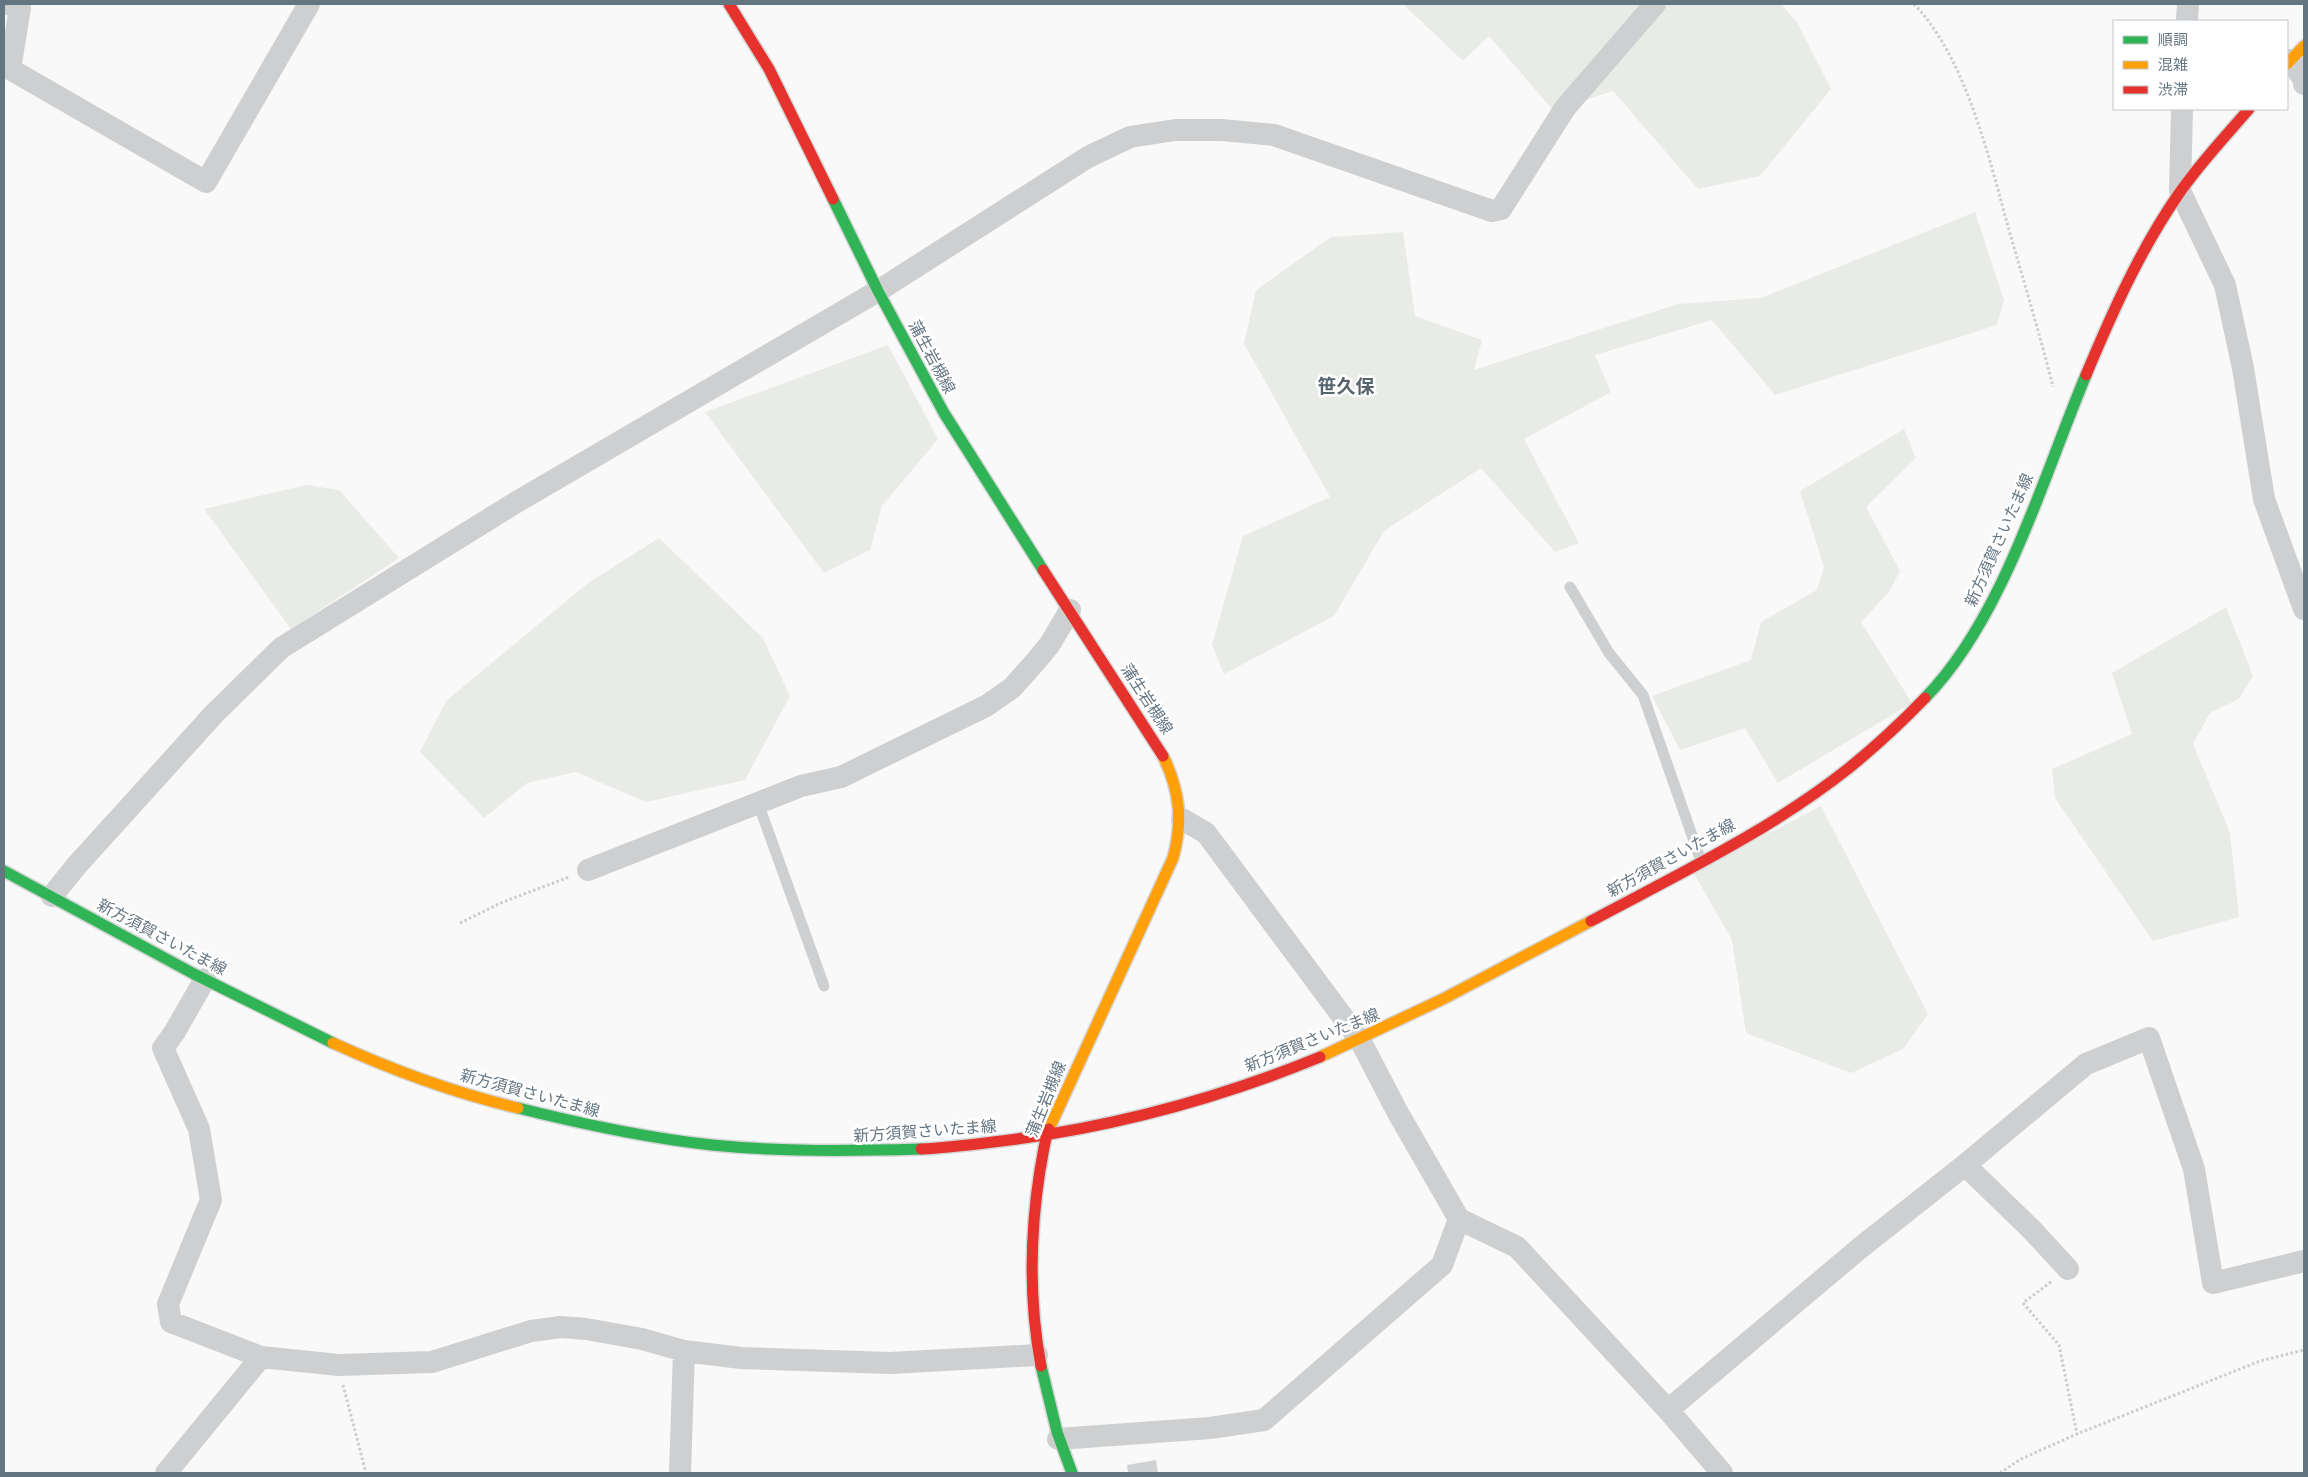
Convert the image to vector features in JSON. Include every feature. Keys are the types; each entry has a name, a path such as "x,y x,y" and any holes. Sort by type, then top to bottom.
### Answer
{"main road":[{"name":"蒲生岩槻線","path":"729,4 769,69 878,292 949,421 994,494 1160,749 1176,782 1180,797 1182,819 1180,837 1174,858 1046,1136 1038,1177 1032,1268 1037,1356 1046,1399 1058,1439 1072,1473"},
{"name":"新方須賀さいたま線","path":"4,871 277,1016 387,1066 526,1112 598,1129 734,1148 810,1153 935,1150 1046,1136 1182,1106 1253,1083 1360,1040 1473,984 1735,843 1847,771 1932,692 1965,646 1990,605 2014,556 2108,322 2134,269 2180,192 2248,110"}],"street":[{"path":"8,4 20,8 10,69 206,182 310,4"},
{"path":"52,896 77,865 213,715 281,648 516,503 878,292 1088,157 1130,137 1175,130 1222,130 1274,135 1492,211 1501,209 1565,108 1655,4"},
{"path":"2187,20 2188,4"},
{"path":"2294,56 2304,84"},
{"path":"2182,110 2180,192 2225,285 2242,368 2264,499 2304,609"},
{"path":"588,870 801,786 841,777 986,706 1012,688 1036,662 1050,644 1070,610"},
{"path":"1182,819 1206,833 1360,1040 1398,1113 1459,1219 1517,1247 1668,1410 1722,1473"},
{"path":"206,979 174,1034 163,1048 199,1129 211,1200 168,1304 171,1322 261,1357 333,1364 432,1362 530,1332 561,1327 586,1329 642,1339 684,1351 740,1358 890,1363 1037,1356"},
{"path":"1668,1410 1860,1248 1965,1165 2086,1064 2149,1038 2194,1169 2213,1283 2304,1261"},
{"path":"1965,1165 2032,1230 2068,1269"},
{"path":"1058,1439 1210,1428 1264,1420 1442,1265 1459,1219"},
{"path":"680,1473 684,1351"},
{"path":"166,1473 261,1357"}],"lane":[{"path":"1570,587 1609,653 1643,694 1701,861"},
{"path":"758,803 824,986"}],"path":[{"path":"1914,4 1929,20 1959,75 1980,129 2055,394"},
{"path":"460,923 502,902 588,870"},
{"path":"2068,1269 2023,1303 2059,1345 2077,1434"},
{"path":"2000,1473 2021,1459 2077,1434 2260,1361 2304,1350"},
{"path":"333,1364 343,1387 366,1473"}],"shaded area":[{"path":"1403,4 1781,4 1797,22 1831,89 1760,176 1698,189 1613,91 1553,110 1489,36 1463,61"},
{"path":"1975,212 2004,300 1997,325 1775,395 1712,320 1595,355 1611,392 1524,439 1579,543 1555,552 1481,468 1384,531 1334,616 1224,674 1212,645 1243,536 1330,497 1244,344 1256,290 1331,237 1403,232 1415,316 1482,340 1474,370 1678,304 1761,298"},
{"path":"888,345 938,439 882,506 870,550 824,573 705,412"},
{"path":"1904,429 1916,458 1866,507 1900,571 1889,592 1861,622 1912,703 1778,783 1745,728 1680,750 1652,696 1751,660 1761,622 1817,590 1824,567 1800,491"},
{"path":"306,485 339,490 399,558 291,629 204,509"},
{"path":"659,538 763,638 790,696 745,780 646,802 576,772 527,783 484,818 420,752 446,701 588,583"},
{"path":"2226,607 2253,676 2239,699 2210,713 2193,744 2230,833 2239,917 2153,941 2055,798 2052,769 2132,734 2112,673"},
{"path":"1821,806 1928,1014 1903,1049 1851,1073 1746,1033 1732,940 1693,872"}],"building":[{"path":"1156,1460 1158,1473 1128,1473 1127,1465"}],"traffic: fast":[{"path":"833,199 878,291 944,413 1043,570"},
{"path":"1925,698 1953,666 1977,629 1999,588 2037,501 2086,375"},
{"path":"4,871 194,974 333,1043"},
{"path":"518,1108 614,1130 712,1145 764,1149 921,1149"},
{"path":"1041,1366 1057,1432 1072,1473"}],"traffic: slow":[{"path":"2288,63 2304,46"},
{"path":"1049,1129 1173,858 1178,831 1178,806 1173,781 1163,756"},
{"path":"1320,1057 1443,999 1591,921"},
{"path":"333,1043 424,1080 518,1108"}],"traffic: jam":[{"path":"729,4 769,69 833,199"},
{"path":"2086,375 2127,282 2164,216 2195,172 2248,110"},
{"path":"1043,570 1163,756"},
{"path":"1591,921 1724,850 1788,811 1859,760 1925,698"},
{"path":"921,1149 1035,1136 1118,1121 1240,1087 1320,1057"},
{"path":"1041,1366 1034,1317 1032,1268 1037,1194 1049,1129"}],"district":[{"name":"笹久保","path":"1346,386"}]}
